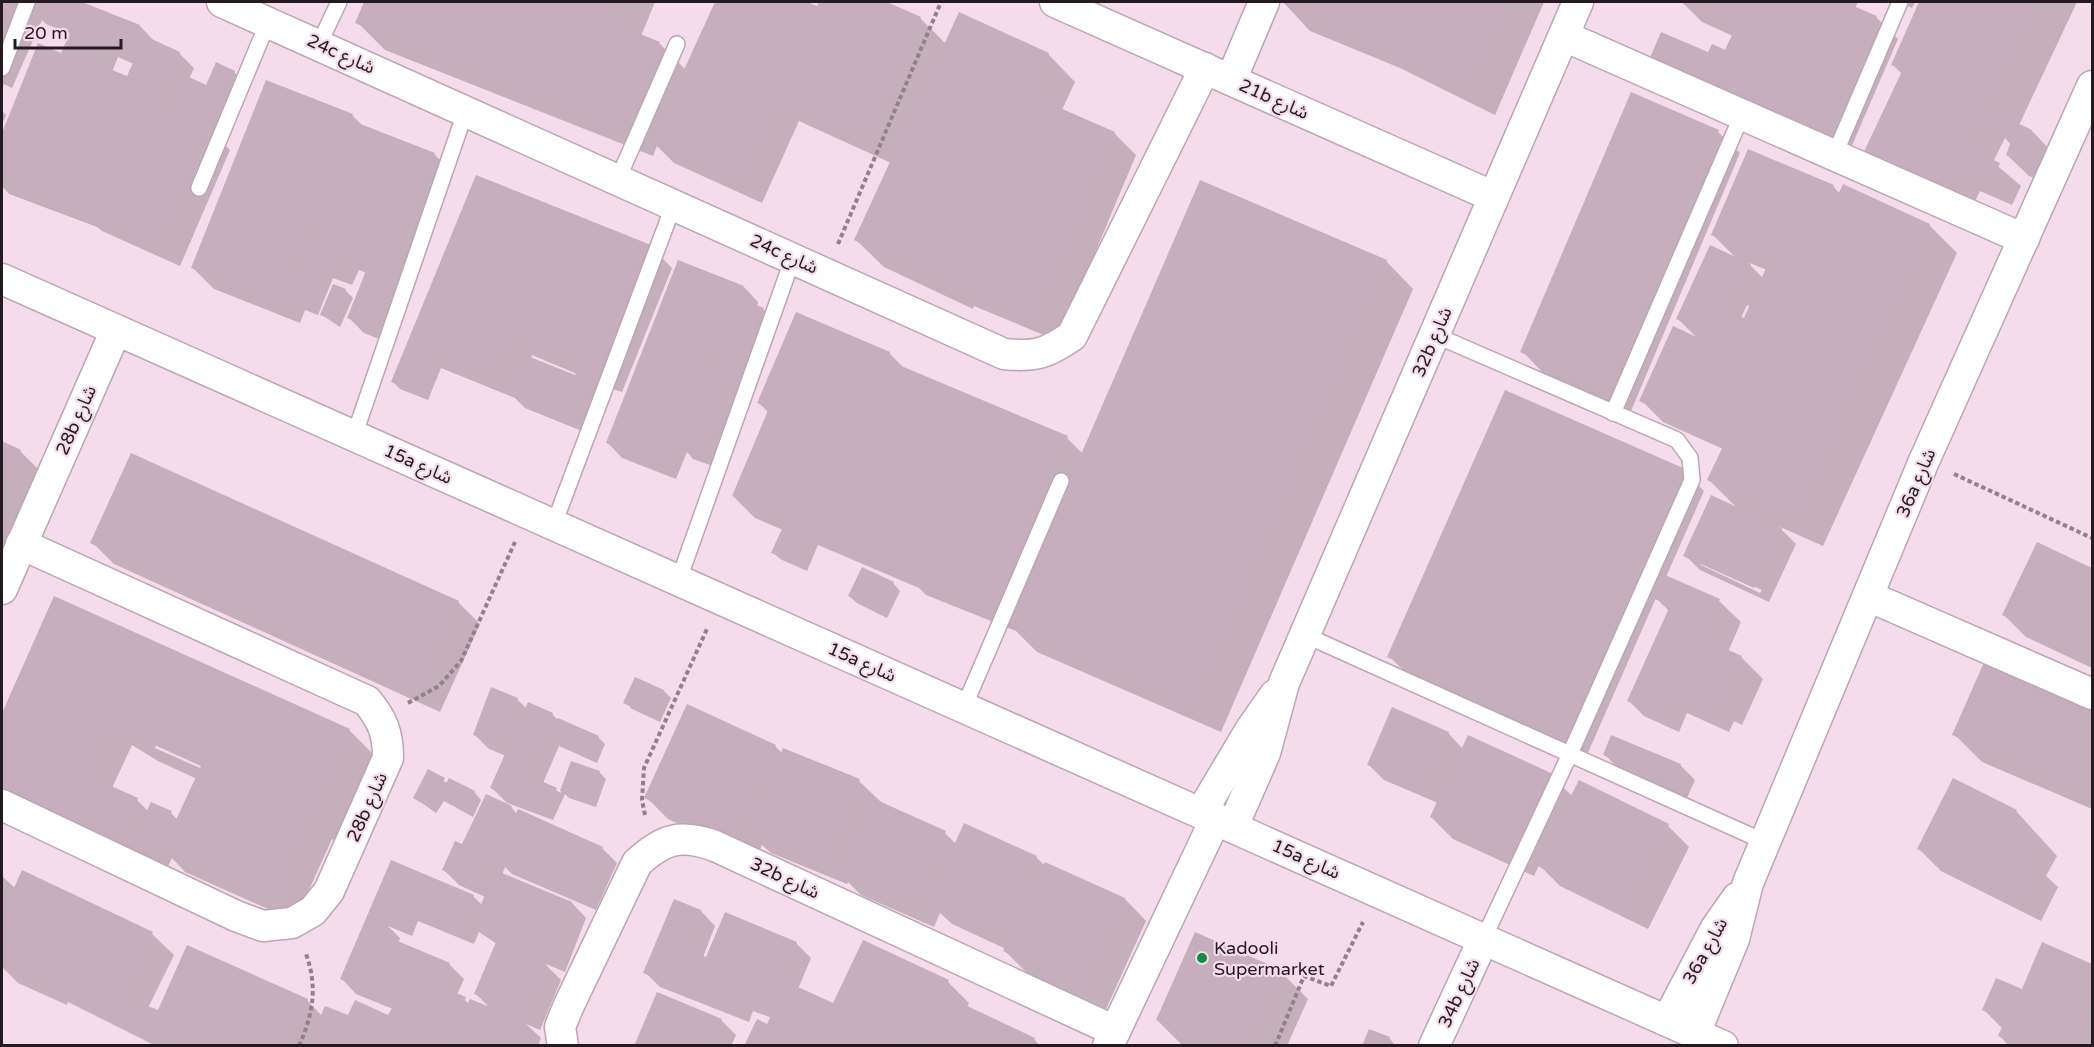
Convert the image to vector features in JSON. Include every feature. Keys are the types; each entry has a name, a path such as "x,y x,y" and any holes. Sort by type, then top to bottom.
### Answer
{"street":[{"name":"24c شارع","path":"222,2 1004,354 1026,357 1048,352 1072,336 1218,74 1264,2"},
{"name":"21b شارع","path":"1055,2 1492,196"},
{"name":"32b شارع","path":"651,849 672,840 694,838 716,846 1112,1038 1217,818 1251,729 1284,683 1436,335 1492,196 1578,2"},
{"path":"1564,36 2024,239"},
{"name":"36a شارع","path":"1695,1034 1734,939 1748,883 1924,461 2092,86"},
{"name":"15a شارع","path":"2,279 1217,818 1483,940 1723,1046"},
{"name":"28b شارع","path":"2,589 116,330"},
{"path":"21,544 350,692 367,701 381,717"},
{"path":"1868,596 2092,694"},
{"name":"28b شارع","path":"2,805 236,916 263,926 292,923 314,911 329,891 381,778 388,758 388,737 381,717"},
{"path":"563,1046 560,1027 568,1007 637,863 651,849"},
{"name":"36a شارع","path":"1667,1021 1720,921 1748,883"},
{"name":"34b شارع","path":"1434,1046 1483,940"}],"lane":[{"path":"2,68 27,2"},
{"path":"319,44 339,2"},
{"path":"1834,156 1900,2"},
{"path":"198,188 268,22"},
{"path":"618,179 677,44"},
{"path":"354,436 466,110"},
{"path":"1613,413 1742,115"},
{"path":"541,518 674,204"},
{"path":"680,579 793,258"},
{"path":"1436,335 1677,440 1690,458 1692,480 1570,754 1483,940"},
{"path":"964,707 1061,481"},
{"path":"1305,635 1765,842"}],"path":[{"path":"826,273 941,2"},
{"path":"1924,461 2092,537"},
{"path":"381,717 439,686 461,661 541,518"},
{"path":"651,849 642,800 645,768 721,599"},
{"path":"1275,1046 1304,976 1331,986 1378,892"},
{"path":"292,923 314,977 314,1000 309,1022 299,1046"}],"building":[{"path":"2,2 19,2 2,41"},
{"path":"44,2 82,2 140,25 129,54 103,43 95,63 127,76 145,36 180,52 159,98 150,94 147,100 172,111 187,76 206,85 216,62 235,71 158,245 78,210 121,114 113,111 74,208 2,179 2,133 38,43 61,53 71,31 37,17"},
{"path":"364,2 616,2 608,21 660,42 625,129 355,23"},
{"path":"715,2 807,2 817,6 819,2 887,2 921,17 866,138 778,98 740,182 651,142"},
{"path":"1281,2 1505,2 1467,89 1370,40"},
{"path":"1680,2 1844,2 1877,16 1825,136 1649,60 1661,32 1708,52 1712,44 1725,50 1736,26"},
{"path":"1919,2 2037,2 1968,149 2000,163 1991,185 1958,170 1945,197 1861,158 1903,69 1891,65"},
{"path":"959,12 1049,53 1028,94 1115,132 1036,320 854,240","holes":["1003,151 1008,153 992,190 984,188"]},
{"path":"266,80 353,114 350,120 435,153 391,275 398,277 377,330 347,318 368,266 344,256 337,271 327,268 311,309 289,300 323,216 313,212 278,302 191,268"},
{"path":"1631,92 1719,130 1609,391 1520,352"},
{"path":"1994,112 2032,130 2020,161 2006,155 2013,136 1988,124"},
{"path":"1748,149 1834,185 1796,271 1711,235"},
{"path":"476,175 651,245 579,423 509,394 525,355 575,375 581,363 510,335 492,377 437,355 420,394 391,382"},
{"path":"1200,180 1387,260 1193,705 1007,625"},
{"path":"1843,184 1930,224 1795,520 1707,480 1726,440 1639,401 1673,326 1759,366 1763,359 1676,319 1710,245 1751,264 1739,290 1725,284 1715,305 1744,318 1766,268 1798,282"},
{"path":"678,260 744,286 740,299 764,308 733,387 727,384 700,453 677,445 704,375 708,377 720,347 710,342 661,465 606,443"},
{"path":"333,284 346,289 333,320 320,315"},
{"path":"796,312 890,352 887,360 1068,436 993,612 819,538 856,452 849,449 800,564 771,553 786,520 732,496 769,408 757,403"},
{"path":"1505,390 1683,468 1565,735 1387,657"},
{"path":"2,441 21,450 2,494"},
{"path":"131,453 459,601 418,691 90,543"},
{"path":"1711,495 1782,528 1754,588 1683,556"},
{"path":"2037,542 2092,568 2092,657 2002,615"},
{"path":"862,567 894,582 880,612 848,596"},
{"path":"1665,575 1720,599 1703,639 1742,656 1714,718 1672,699 1664,718 1627,701 1670,606 1655,599"},
{"path":"54,596 350,729 273,901 162,850 201,766 110,725 86,775 138,798 125,826 137,831 151,802 172,811 152,855 2,786 2,713"},
{"path":"1985,660 2092,706 2092,794 1952,735"},
{"path":"635,677 664,690 653,716 623,703"},
{"path":"491,687 518,698 499,745 473,735"},
{"path":"528,702 553,713 516,799 490,788"},
{"path":"687,704 776,745 734,838 644,798"},
{"path":"1392,707 1449,732 1424,789 1367,765"},
{"path":"558,718 599,736 590,757 549,739"},
{"path":"1468,735 1551,773 1512,856 1430,817"},
{"path":"1611,735 1681,764 1672,784 1603,755"},
{"path":"783,748 860,779 826,863 748,832"},
{"path":"571,761 600,771 589,801 560,791"},
{"path":"428,769 445,778 429,807 413,798"},
{"path":"530,776 557,788 546,814 519,802"},
{"path":"449,778 475,791 466,811 439,798"},
{"path":"1953,778 2017,810 2012,820 2036,833 2023,858 2037,865 2019,901 1917,849"},
{"path":"1579,780 1669,824 1626,909 1536,865"},
{"path":"486,794 512,806 475,886 442,870 455,841 462,844"},
{"path":"872,798 946,831 912,906 837,873"},
{"path":"518,809 603,847 581,896 496,859"},
{"path":"964,823 1037,856 1001,935 928,903"},
{"path":"391,860 474,895 459,931 412,911 404,929 386,922 381,934 450,963 440,986 466,997 445,1046 328,1046 311,1038 325,1006 348,1015 355,1000 388,1015 395,1003 340,979"},
{"path":"1045,862 1125,898 1085,988 1003,951"},
{"path":"22,870 153,932 122,996 158,1010 187,945 308,999 287,1046 180,1046 2,965 2,946 9,929 2,925 2,915"},
{"path":"495,870 572,902 550,958 472,927"},
{"path":"674,899 701,910 686,948 706,957 725,912 797,942 769,1009 739,997 734,1009 643,973"},
{"path":"1195,932 1281,970 1247,1046 1214,1046 1156,1020"},
{"path":"863,940 949,980 919,1044 903,1037 899,1046 744,1046 757,1019 767,1024 787,982 833,1003"},
{"path":"496,942 547,964 525,1016 474,994"},
{"path":"2042,942 2092,964 2092,1009 2077,1046 2019,1046 1998,1036 2005,1020 1982,1010 1996,978 2022,989"},
{"path":"657,992 722,1019 711,1046 634,1046"},
{"path":"948,997 1035,1038 1031,1046 925,1046"},
{"path":"470,999 527,1022 517,1046 509,1046 482,1035 478,1046 451,1046"},
{"path":"1369,1029 1390,1037 1386,1046 1362,1046"}],"place":[{"name":"Kadooli Supermarket","path":"1202,958"}]}
